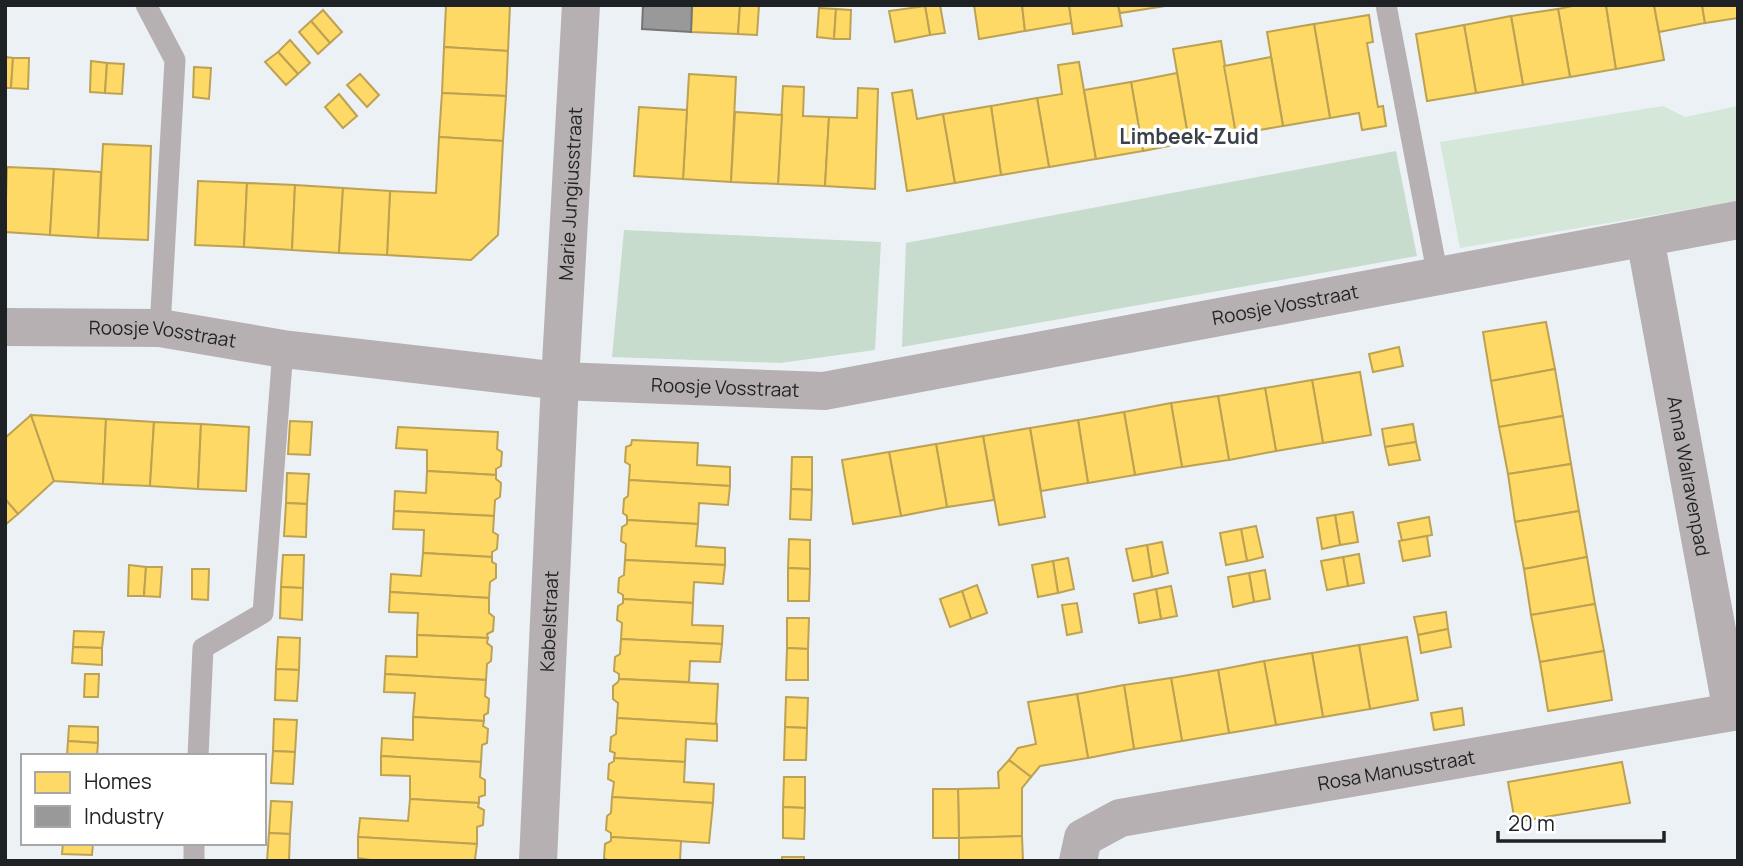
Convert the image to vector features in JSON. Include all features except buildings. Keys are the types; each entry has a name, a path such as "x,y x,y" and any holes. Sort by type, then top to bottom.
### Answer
{"street":[{"name":"Marie Jungiusstraat","path":"560,381 581,5"},
{"name":"Roosje Vosstraat","path":"5,327 160,328 283,349 560,381 824,391 1738,220"},
{"name":"Anna Walravenpad","path":"1644,237 1735,712"},
{"name":"Kabelstraat","path":"538,861 560,381"},
{"name":"Rosa Manusstraat","path":"1078,861 1083,838 1121,818 1735,712"}],"lane":[{"path":"146,5 175,60 160,328"},
{"path":"1386,5 1438,277"},
{"path":"198,754 203,648 263,613 283,349"}],"green space":[{"path":"1663,106 1685,117 1738,106 1738,201 1460,248 1440,142"},
{"path":"1396,151 1417,256 902,347 906,243"},
{"path":"624,230 881,242 875,350 780,363 612,357"}],"district":[{"name":"Limbeek-Zuid","path":"1189,137"}]}
